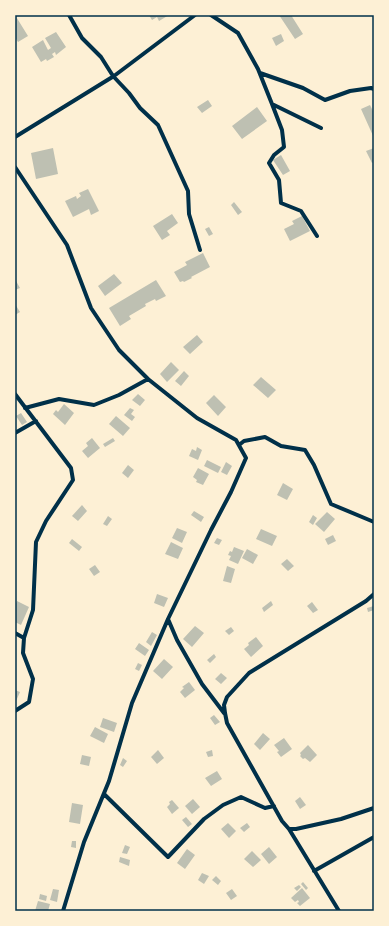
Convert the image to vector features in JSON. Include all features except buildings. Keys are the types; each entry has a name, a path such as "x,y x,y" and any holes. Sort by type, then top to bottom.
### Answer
{"street":[{"path":"70,15 82,38 101,57 113,76 129,93 140,108 158,125 188,190 189,214 200,250"},
{"path":"15,137 113,76 195,15"},
{"path":"211,15 238,33 253,58 282,130 284,147 274,155 269,163 279,180 281,203 301,211 317,236"},
{"path":"260,73 303,88 325,100 350,92 371,88 374,89"},
{"path":"272,104 320,128"},
{"path":"15,167 67,245 91,308 119,350 148,379 197,418 236,440 246,458 231,492 168,619 132,704 109,781 84,842 63,911"},
{"path":"25,408 59,398 94,405 119,395 148,379"},
{"path":"15,394 70,468 73,480 46,521 36,542 33,610 24,638 23,653 33,679 29,702 15,711"},
{"path":"15,433 36,421"},
{"path":"239,445 244,441 265,437 281,446 305,450 314,465 331,504 358,517 374,522"},
{"path":"224,714 224,705 227,697 249,673 366,601 374,594"},
{"path":"168,619 177,640 202,684 224,714 227,723 282,821 289,829 338,911"},
{"path":"15,633 24,638"},
{"path":"104,794 168,857 204,819 223,805 241,797 265,808 274,806"},
{"path":"289,829 296,829 341,819 374,808"},
{"path":"314,871 374,837"}]}
